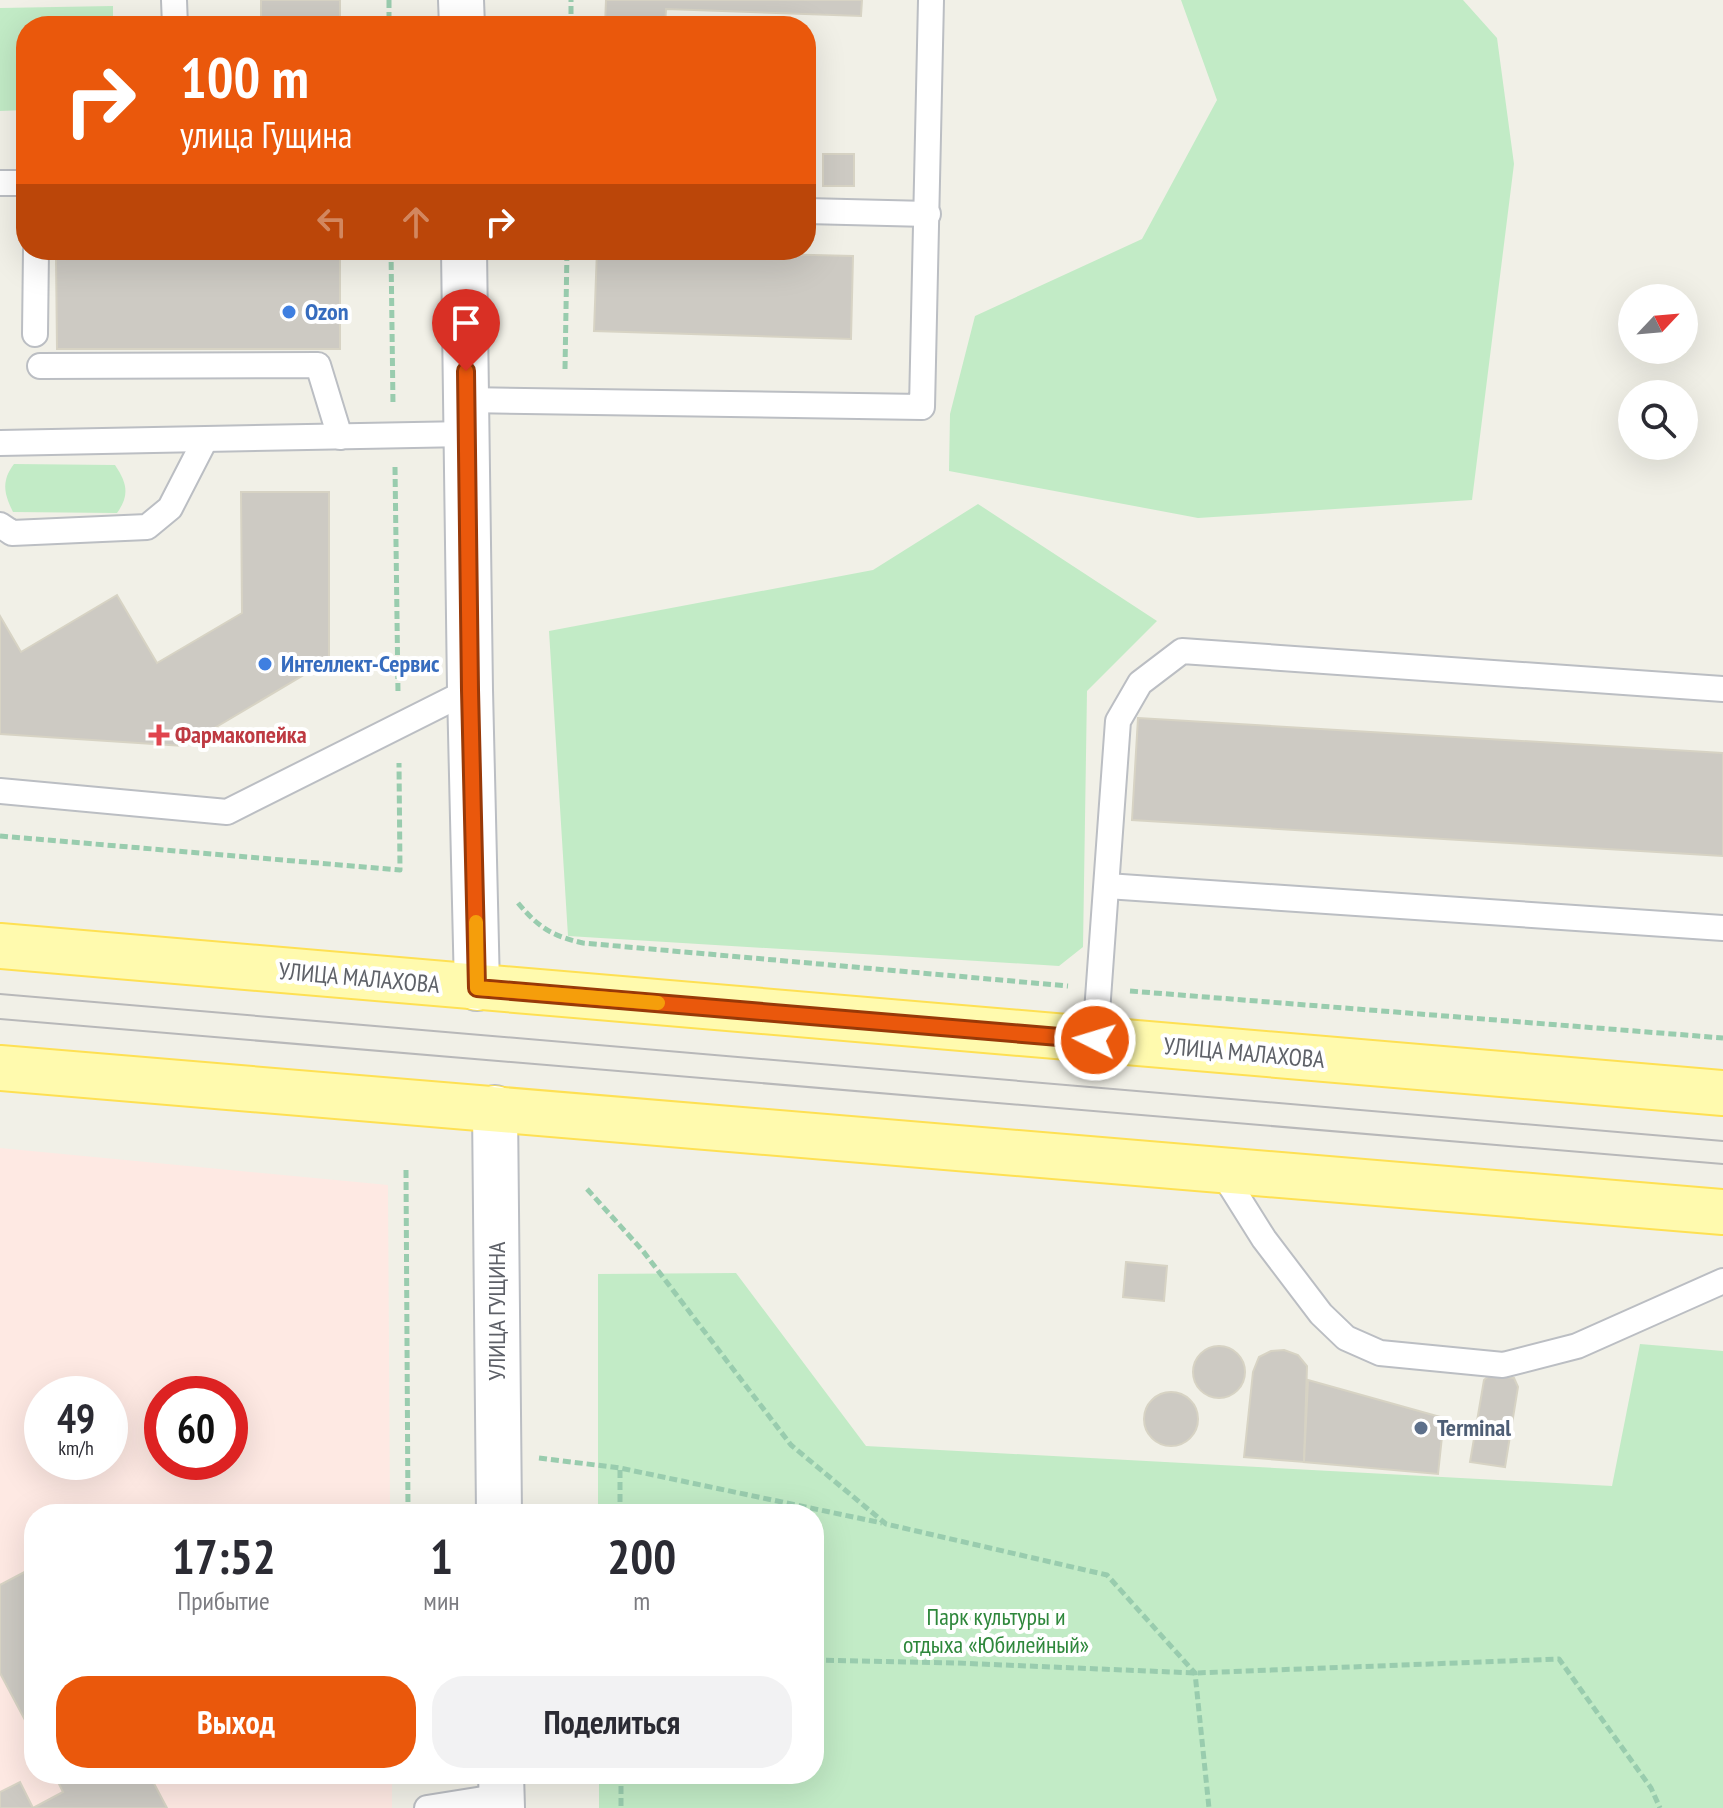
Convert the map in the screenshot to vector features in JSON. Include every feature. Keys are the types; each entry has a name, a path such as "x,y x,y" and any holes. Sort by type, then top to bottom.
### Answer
{"main road":[{"name":"УЛИЦА МАЛАХОВА","path":"0,946 1723,1093"},
{"path":"0,1068 1723,1212"}],"street":[{"path":"464,260 477,988"},
{"name":"УЛИЦА ГУЩИНА","path":"495,1108 499,1504"}],"lane":[{"path":"0,443 394,436 466,417 564,401 922,407 931,0"},
{"path":"816,211 928,214"},
{"path":"35,334 36,260"},
{"path":"40,366 318,365 340,437"},
{"path":"0,525 12,533 147,527 170,508 205,440"},
{"path":"1095,1040 1118,721 1140,683 1182,651 1723,689"},
{"path":"0,791 227,812 470,690"},
{"path":"1107,886 1723,928"},
{"path":"1220,1169 1264,1239 1321,1314 1346,1338 1380,1353 1503,1365 1577,1346 1723,1281"},
{"path":"427,1808 502,1793"}],"path":[{"path":"0,836 400,870 391,260"},
{"path":"564,401 567,260"},
{"path":"406,1170 408,1504"},
{"path":"587,1189 643,1251 791,1445 886,1524"},
{"path":"498,1453 620,1468 791,1504"},
{"path":"620,1468 620,1504"},
{"path":"824,1511 1107,1575 1195,1673 1209,1808"},
{"path":"824,1660 1195,1673 1559,1659 1651,1788 1660,1808"},
{"path":"621,1784 621,1808"}],"shaded area":[{"path":"0,1148 388,1185 390,1504 24,1504 24,1784 392,1784 392,1808 0,1808"}],"green space":[{"path":"1181,0 1463,0 1497,38 1514,164 1472,500 1198,518 949,471 950,414 975,316 1142,239 1217,100"},
{"path":"113,6 113,16 16,16 16,110 0,111 0,8"},
{"path":"14,464 115,465 124,483 124,500 117,513 13,512 5,488"},
{"path":"978,504 1157,621 1087,691 1083,947 1059,966 568,936 549,631 873,570"},
{"name":"Парк культуры и отдыха «Юбилейный»","path":"736,1273 866,1446 1612,1486 1640,1344 1723,1351 1723,1808 599,1808 599,1784 824,1784 824,1504 598,1504 598,1274"}],"building":[{"path":"261,0 340,0 340,16 261,16"},
{"path":"606,0 862,0 861,16 666,9 666,16 605,16"},
{"path":"823,154 854,154 854,186 823,186"},
{"path":"816,255 853,256 851,339 594,331 597,260 816,260"},
{"path":"56,260 340,260 340,349 57,349"},
{"path":"241,492 329,492 329,660 184,746 0,734 0,616 21,652 117,595 157,663 242,613"},
{"path":"1138,718 1723,753 1723,856 1132,820"},
{"path":"1126,1262 1167,1266 1164,1301 1123,1297"},
{"path":"1219,1346 1237,1354 1245,1372 1237,1390 1219,1398 1201,1390 1193,1372 1201,1354"},
{"path":"1284,1350 1298,1355 1307,1366 1304,1462 1244,1457 1253,1372 1259,1357 1271,1351"},
{"path":"1491,1374 1514,1378 1518,1387 1505,1467 1470,1462 1484,1380"},
{"path":"1308,1380 1444,1418 1438,1474 1304,1462"},
{"path":"1171,1392 1190,1400 1198,1419 1190,1438 1171,1446 1152,1438 1144,1419 1152,1400"},
{"path":"24,1572 24,1718 0,1673 0,1585"},
{"path":"20,1782 33,1808 0,1808 0,1792"},
{"path":"59,1784 154,1784 167,1808 33,1808 63,1792"}],"tram line":[{"path":"0,994 1723,1141"},
{"path":"0,1019 1723,1164"}],"slow traffic":[{"path":"476,922 477,988 658,1003"}],"place":[{"name":"Ozon","path":"289,312"},
{"name":"Интеллект-Сервис","path":"265,664"},
{"name":"Фармакопейка","path":"159,735"},
{"name":"Terminal","path":"1421,1428"}],"route":[{"path":"466,371 477,988 1095,1040"}]}
